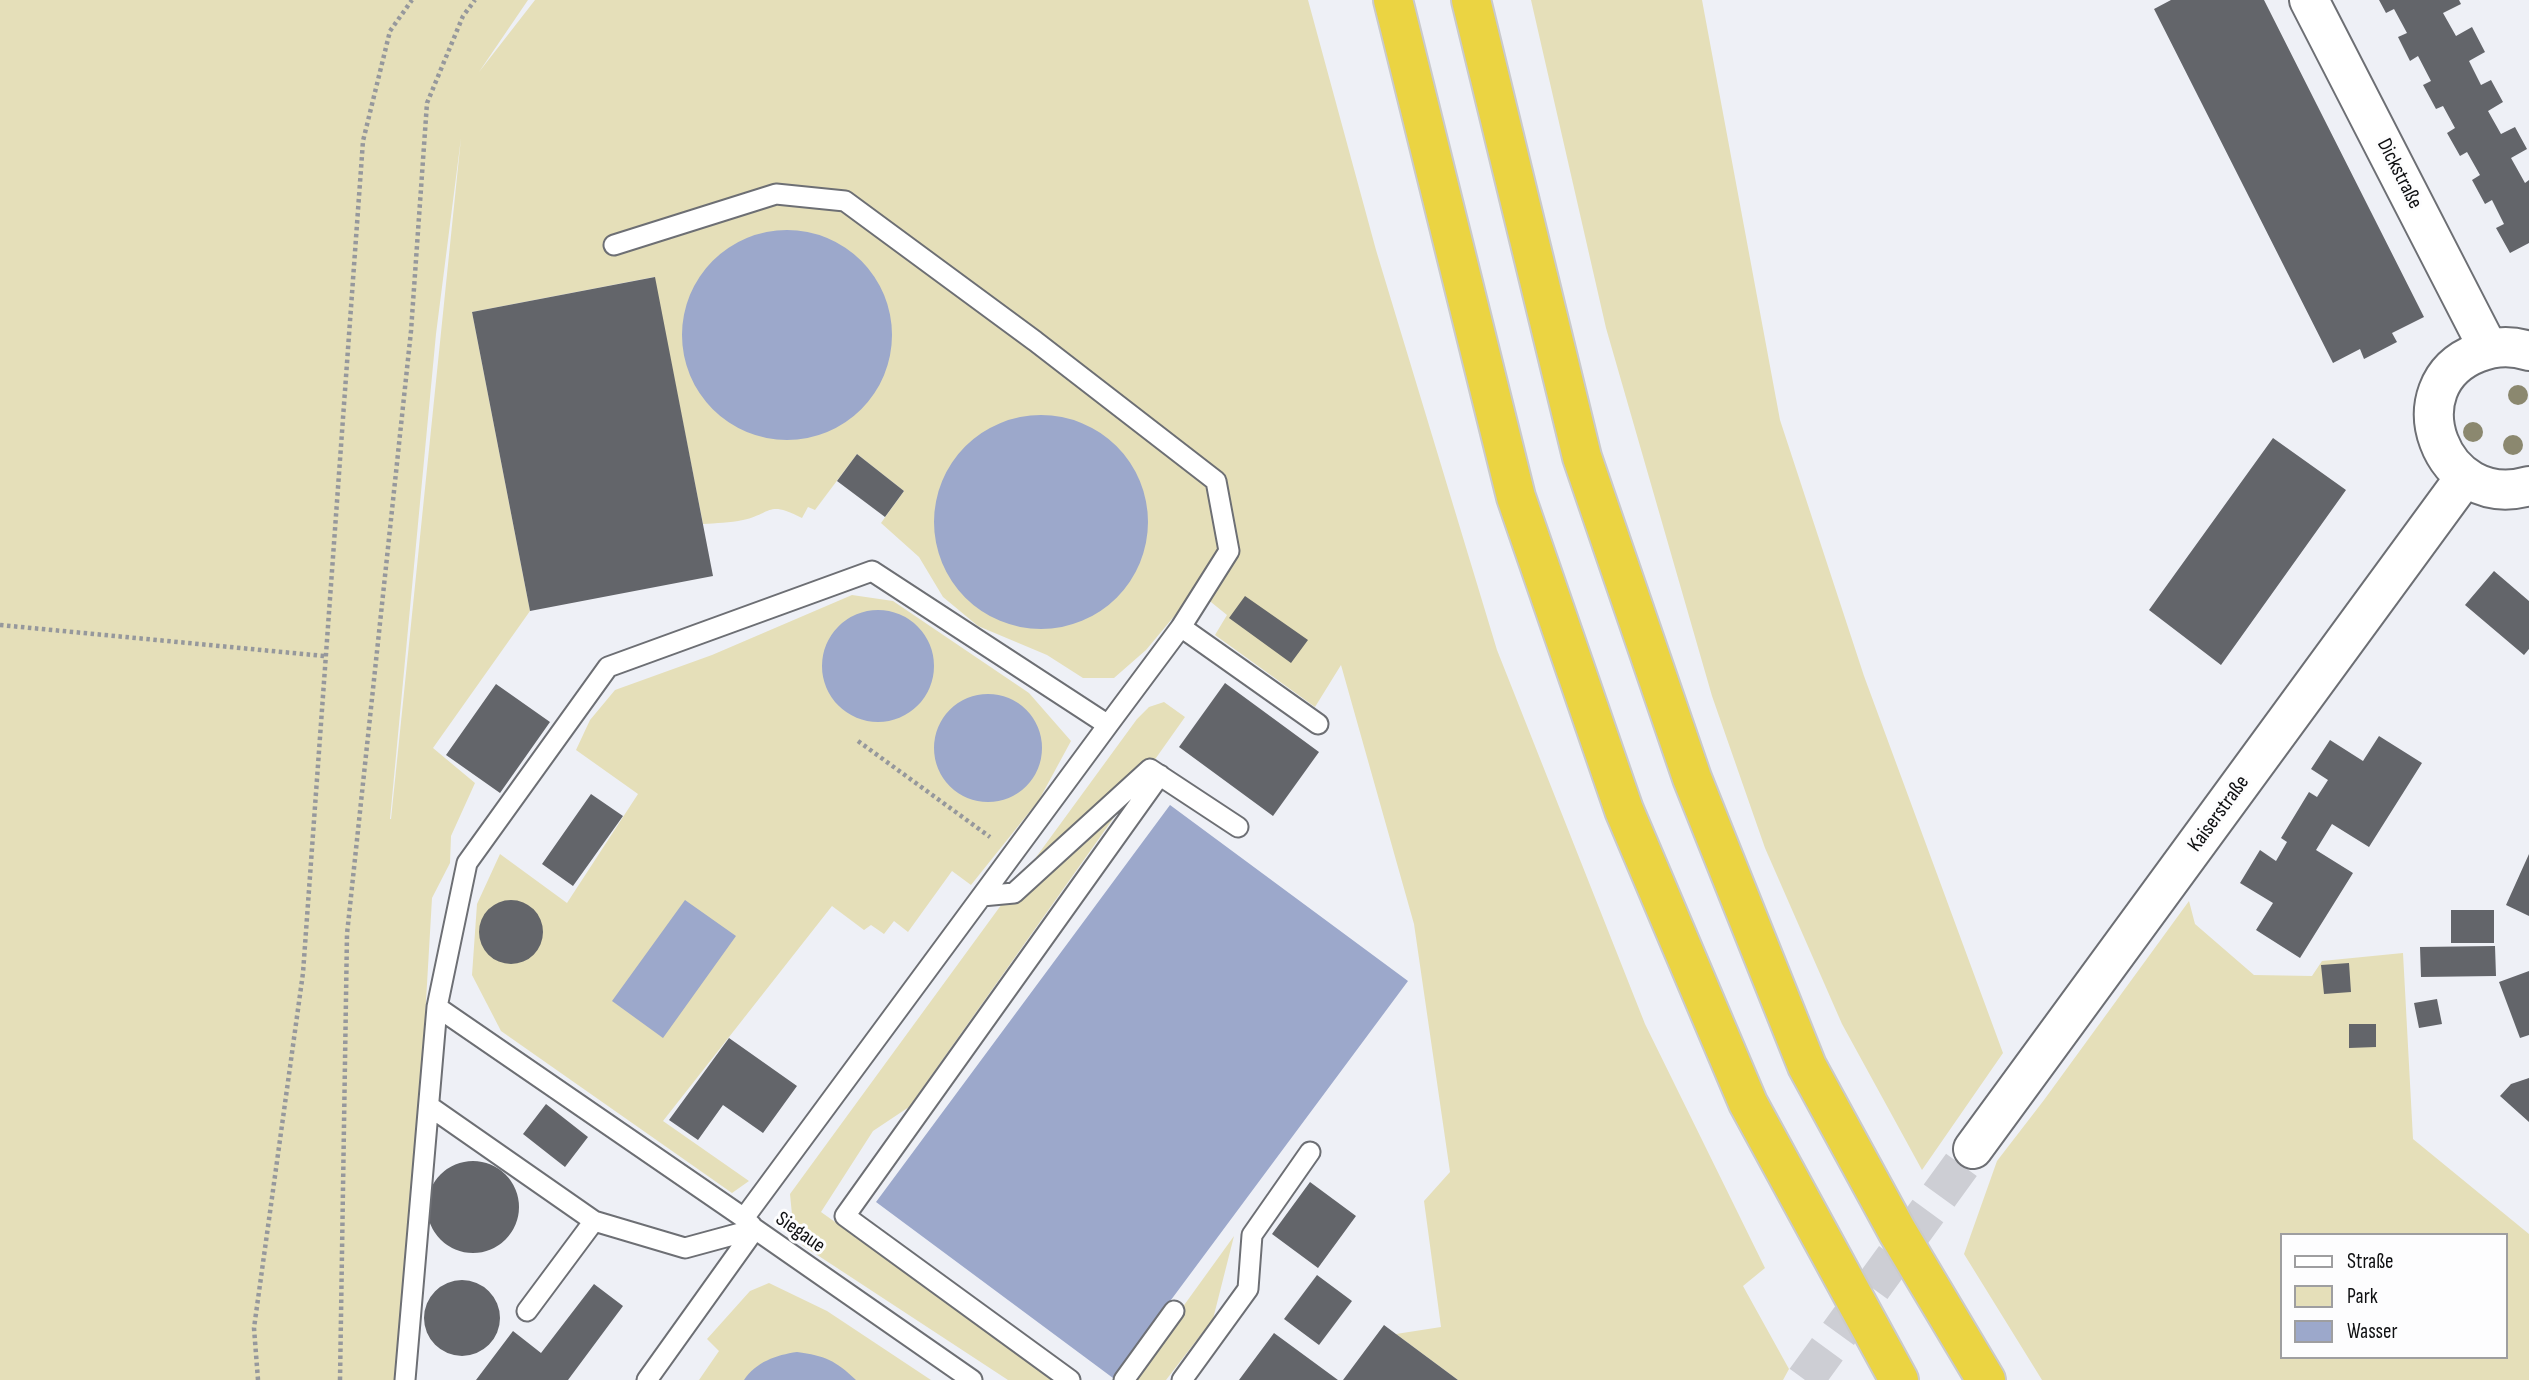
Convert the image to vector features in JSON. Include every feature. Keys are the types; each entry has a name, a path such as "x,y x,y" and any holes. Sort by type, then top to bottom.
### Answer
{"highway":[{"path":"1393,0 1516,497 1624,810 1748,1103 1899,1380"},
{"path":"1471,0 1582,457 1692,778 1807,1066 1897,1231 1986,1380"}],"street":[{"name":"Dickstraße","path":"2309,0 2488,348"},
{"path":"2529,351 2508,346 2488,348 2470,356 2453,369 2441,386 2435,405 2434,426 2439,446 2450,464 2465,477 2482,486 2500,490 2529,486"},
{"name":"Kaiserstraße","path":"1973,1149 2465,477"}],"lane":[{"path":"429,1106 594,1221 685,1248 750,1224 982,896 1181,626 1229,551 1216,481 1035,341 845,201 776,194 614,245"},
{"path":"405,1380 438,1007 467,863 608,667 872,571 1108,725"},
{"path":"1181,626 1318,724"},
{"path":"982,896 1014,893 1150,769 1238,827"},
{"path":"1070,1380 845,1216 1160,775"},
{"path":"438,1007 750,1224"},
{"path":"1182,1380 1248,1289 1252,1235 1310,1152"},
{"path":"527,1311 594,1221"},
{"name":"Siegaue","path":"647,1380 750,1224 972,1380"},
{"path":"1124,1380 1174,1311"}],"path":[{"path":"258,1380 254,1328 303,972 363,141 390,31 412,0"},
{"path":"340,1380 347,934 411,331 427,103 463,16 475,0"},
{"path":"0,625 324,656"},
{"path":"858,741 1013,854"}],"green space":[{"path":"0,0 528,0 479,72 535,0 1308,0 1376,250 1497,650 1645,1024 1765,1268 1743,1286 1789,1369 1783,1380 1458,1380 1396,1334 1441,1327 1424,1201 1450,1172 1414,924 1341,665 1315,707 1215,635 1227,615 1196,590 1146,650 1114,678 1083,678 1047,655 978,626 943,597 919,557 881,523 904,491 857,454 815,510 808,507 802,518 776,509 743,520 703,524 654,277 472,312 530,611 433,748 475,783 451,836 450,863 432,898 404,1380 0,1380","holes":["461,138 391,819 436,334"]},
{"path":"1531,0 1702,0 1780,420 1864,676 2003,1053 1922,1170 1842,1024 1765,848 1712,696 1606,328"},
{"path":"852,595 893,601 1029,693 1071,741 1039,800 971,885 952,871 908,932 894,921 884,934 871,925 864,930 832,906 663,1121 749,1181 732,1193 501,1031 472,975 477,904 500,854 567,903 638,794 576,750 590,720 615,690 712,655"},
{"path":"1164,702 1185,717 909,1107 873,1131 821,1212 1057,1380 1008,1380 802,1245 793,1225 790,1194 1137,719 1149,707"},
{"path":"2189,901 2195,924 2254,975 2312,976 2322,961 2403,953 2413,1139 2529,1234 2529,1380 2042,1380 1964,1254 1997,1161"},
{"path":"1234,1236 1213,1319 1166,1380 1130,1380"},
{"path":"769,1283 827,1311 931,1380 699,1380 719,1351 707,1339 750,1291"}],"water":[{"path":"787,230 827,238 861,261 884,295 892,335 884,375 861,409 827,432 787,440 747,432 713,409 690,375 682,335 690,295 713,261 747,238"},
{"path":"1041,415 1082,423 1117,446 1140,481 1148,522 1140,563 1117,598 1082,621 1041,629 1000,621 965,598 942,563 934,522 942,481 965,446 1000,423"},
{"path":"878,610 899,614 918,626 930,645 934,666 930,687 918,706 899,718 878,722 857,718 838,706 826,687 822,666 826,645 838,626 857,614"},
{"path":"988,694 1009,698 1026,710 1038,727 1042,748 1038,769 1026,786 1009,798 988,802 967,798 950,786 938,769 934,748 938,727 950,710 967,698"},
{"path":"1170,805 1408,981 1113,1378 876,1202"},
{"path":"685,900 736,936 663,1038 612,1001"},
{"path":"797,1352 829,1360 856,1380 744,1380 754,1368 767,1360"}],"building":[{"path":"2171,0 2264,0 2424,317 2392,333 2397,342 2364,359 2360,349 2333,363 2154,9"},
{"path":"2379,0 2459,0 2461,4 2443,13 2456,36 2472,27 2485,52 2469,61 2481,85 2491,80 2503,102 2488,111 2501,134 2515,127 2527,149 2511,158 2525,183 2529,180 2529,243 2510,253 2496,228 2504,224 2492,200 2485,204 2472,180 2480,175 2467,152 2460,156 2447,133 2455,128 2443,106 2436,109 2423,85 2431,81 2418,56 2410,61 2398,37 2407,33 2394,9 2386,13"},
{"path":"655,277 713,576 530,611 472,312"},
{"path":"2273,438 2346,490 2221,665 2149,610"},
{"path":"857,454 904,491 885,517 837,481"},
{"path":"2494,571 2529,601 2529,649 2524,655 2465,605"},
{"path":"1245,596 1308,640 1291,663 1229,618"},
{"path":"1225,683 1319,752 1273,816 1179,747"},
{"path":"496,684 550,722 500,793 446,755"},
{"path":"2379,736 2422,763 2369,847 2332,824 2316,850 2353,873 2300,958 2256,930 2273,903 2240,883 2260,850 2276,861 2287,842 2281,838 2309,792 2317,797 2328,780 2311,769 2330,740 2363,761"},
{"path":"591,794 623,816 573,886 542,864"},
{"path":"2529,854 2529,916 2506,905"},
{"path":"511,900 534,909 543,932 534,955 511,964 488,955 479,932 488,909"},
{"path":"2451,910 2494,910 2494,943 2451,943"},
{"path":"2495,946 2496,976 2421,977 2420,947"},
{"path":"2349,963 2351,992 2324,994 2321,965"},
{"path":"2529,971 2529,1035 2520,1038 2499,982"},
{"path":"2437,999 2442,1024 2419,1028 2414,1003"},
{"path":"2349,1024 2376,1024 2376,1047 2349,1048"},
{"path":"729,1038 797,1086 763,1133 723,1105 698,1140 669,1120"},
{"path":"2529,1078 2529,1122 2500,1096 2511,1084"},
{"path":"546,1104 588,1137 565,1167 523,1134"},
{"path":"473,1161 491,1164 506,1174 516,1189 519,1207 516,1225 506,1240 491,1250 473,1253 455,1250 440,1240 430,1225 427,1207 430,1189 440,1174 455,1164"},
{"path":"1310,1182 1356,1216 1318,1268 1272,1234"},
{"path":"1317,1275 1352,1301 1319,1345 1284,1319"},
{"path":"462,1280 476,1283 489,1291 497,1304 500,1318 497,1332 489,1345 476,1353 462,1356 448,1353 435,1345 427,1332 424,1318 427,1304 435,1291 448,1283"},
{"path":"594,1284 623,1306 568,1380 476,1380 513,1331 541,1353"},
{"path":"1384,1325 1396,1334 1458,1380 1343,1380"},
{"path":"1274,1333 1338,1380 1239,1380"}],"tunnel":[{"path":"1805,1380 1973,1149"}]}
